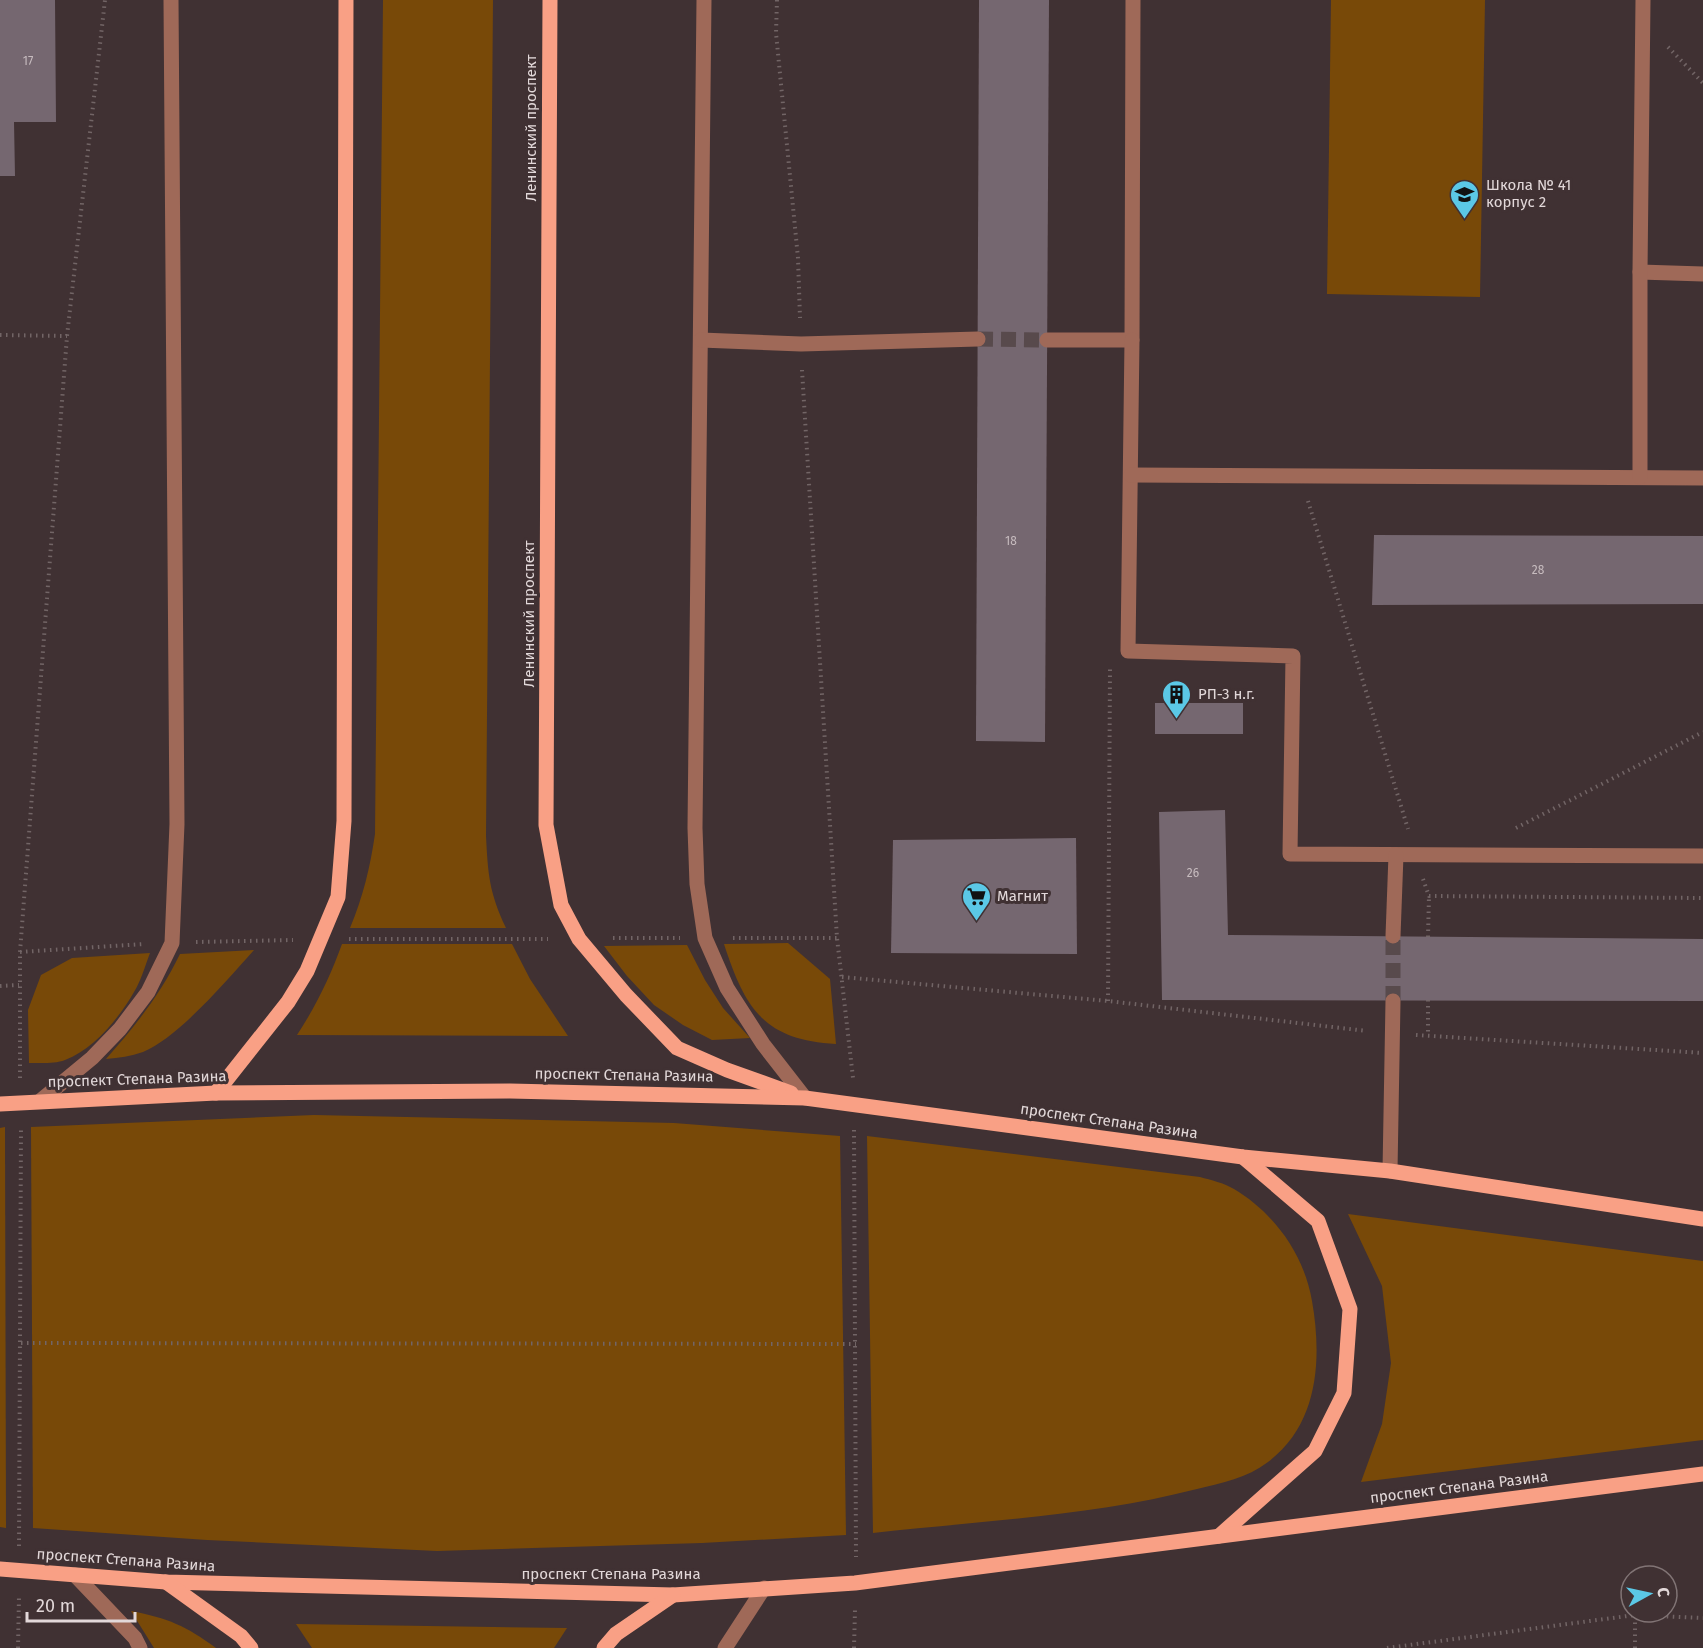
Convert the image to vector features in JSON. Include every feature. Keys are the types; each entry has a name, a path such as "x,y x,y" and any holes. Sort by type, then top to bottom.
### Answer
{"main road":[{"path":"216,1093 288,1002 307,971 338,897 344,821 346,0"},
{"name":"Ленинский проспект","path":"550,0 546,825 561,905 579,939 626,995 677,1048 727,1070 805,1098"},
{"name":"проспект Степана Разина","path":"0,1104 216,1093 510,1090 805,1098 1243,1157 1390,1171 1703,1219"},
{"path":"1219,1536 1315,1451 1344,1393 1350,1309 1318,1221 1243,1157"},
{"name":"проспект Степана Разина","path":"0,1569 165,1582 673,1595 855,1583 1703,1474"},
{"path":"165,1582 241,1636 251,1648"},
{"path":"604,1648 616,1634 673,1595"}],"street":[{"path":"40,1101 92,1058 120,1029 148,992 172,943 177,825 171,0"},
{"path":"704,0 697,884 705,938 727,988 763,1044 805,1098"},
{"path":"1133,0 1128,651 1293,656 1290,854 1703,856"},
{"path":"1640,477 1643,0"},
{"path":"1640,272 1703,274"},
{"path":"700,340 801,344 978,339"},
{"path":"1047,340 1132,340"},
{"path":"1131,475 1703,478"},
{"path":"1393,936 1396,855"},
{"path":"1390,1171 1393,1000"},
{"path":"75,1575 135,1638 140,1648"},
{"path":"725,1648 764,1588"}],"path":[{"path":"20,952 67,336 105,0"},
{"path":"777,0 776,33 798,258 801,344 837,938 856,1106 853,1135 857,1532 854,1648"},
{"path":"1666,44 1703,83"},
{"path":"0,335 67,336"},
{"path":"1308,500 1429,896 1428,937"},
{"path":"1515,828 1703,732"},
{"path":"1429,896 1703,898"},
{"path":"842,977 1108,1001 1393,1034 1703,1053"},
{"path":"0,986 19,985"},
{"path":"1428,1000 1428,1036"},
{"path":"21,1343 856,1344"},
{"path":"1387,1648 1619,1617"},
{"path":"1679,1617 1703,1618"},
{"path":"1635,1624 1635,1648"}],"shaded area":[{"path":"383,0 493,0 486,836 490,883 506,928 350,928 366,882 375,834"},
{"path":"1331,0 1485,0 1480,297 1327,294"},
{"path":"788,943 830,979 836,1044 791,1036 774,1028 761,1017 740,986 724,944"},
{"path":"342,944 512,944 530,979 568,1036 297,1035 322,991"},
{"path":"687,945 723,1008 750,1038 712,1040 683,1025 654,1005 627,976 604,946"},
{"path":"254,950 217,992 172,1034 143,1052 106,1059 147,1009 180,954"},
{"path":"150,953 139,983 128,1002 96,1041 65,1060 52,1063 29,1063 28,1010 41,975 72,958"},
{"path":"314,1115 674,1123 840,1136 846,1535 702,1543 437,1551 207,1540 33,1528 31,1127"},
{"path":"5,1127 6,1528 0,1527 0,1128"},
{"path":"867,1136 1200,1177 1226,1185 1249,1199 1285,1236 1302,1267 1312,1301 1317,1345 1316,1367 1313,1389 1298,1429 1285,1447 1260,1468 1216,1484 1157,1498 1077,1512 873,1533"},
{"path":"1348,1214 1703,1261 1703,1440 1361,1482 1382,1424 1391,1363 1382,1286"},
{"path":"131,1611 176,1624 216,1648 154,1648"},
{"path":"296,1624 567,1628 554,1648 312,1648"}],"building":[{"path":"0,0 55,0 56,122 14,122 15,176 0,176"},
{"path":"979,0 1049,0 1045,742 976,741"},
{"path":"1374,535 1703,536 1703,604 1372,605"},
{"path":"1155,703 1243,703 1243,734 1155,734"},
{"path":"1225,810 1228,935 1703,939 1703,1001 1162,1000 1159,812"},
{"path":"1076,838 1077,954 891,953 893,840"}],"tunnel":[{"path":"978,339 1047,340"},
{"path":"1393,936 1393,1001"}],"place":[{"name":"Школа № 41 корпус 2","path":"1465,220"},
{"name":"РП-3 н.г.","path":"1177,720"},
{"name":"Магнит","path":"976,922"}]}
